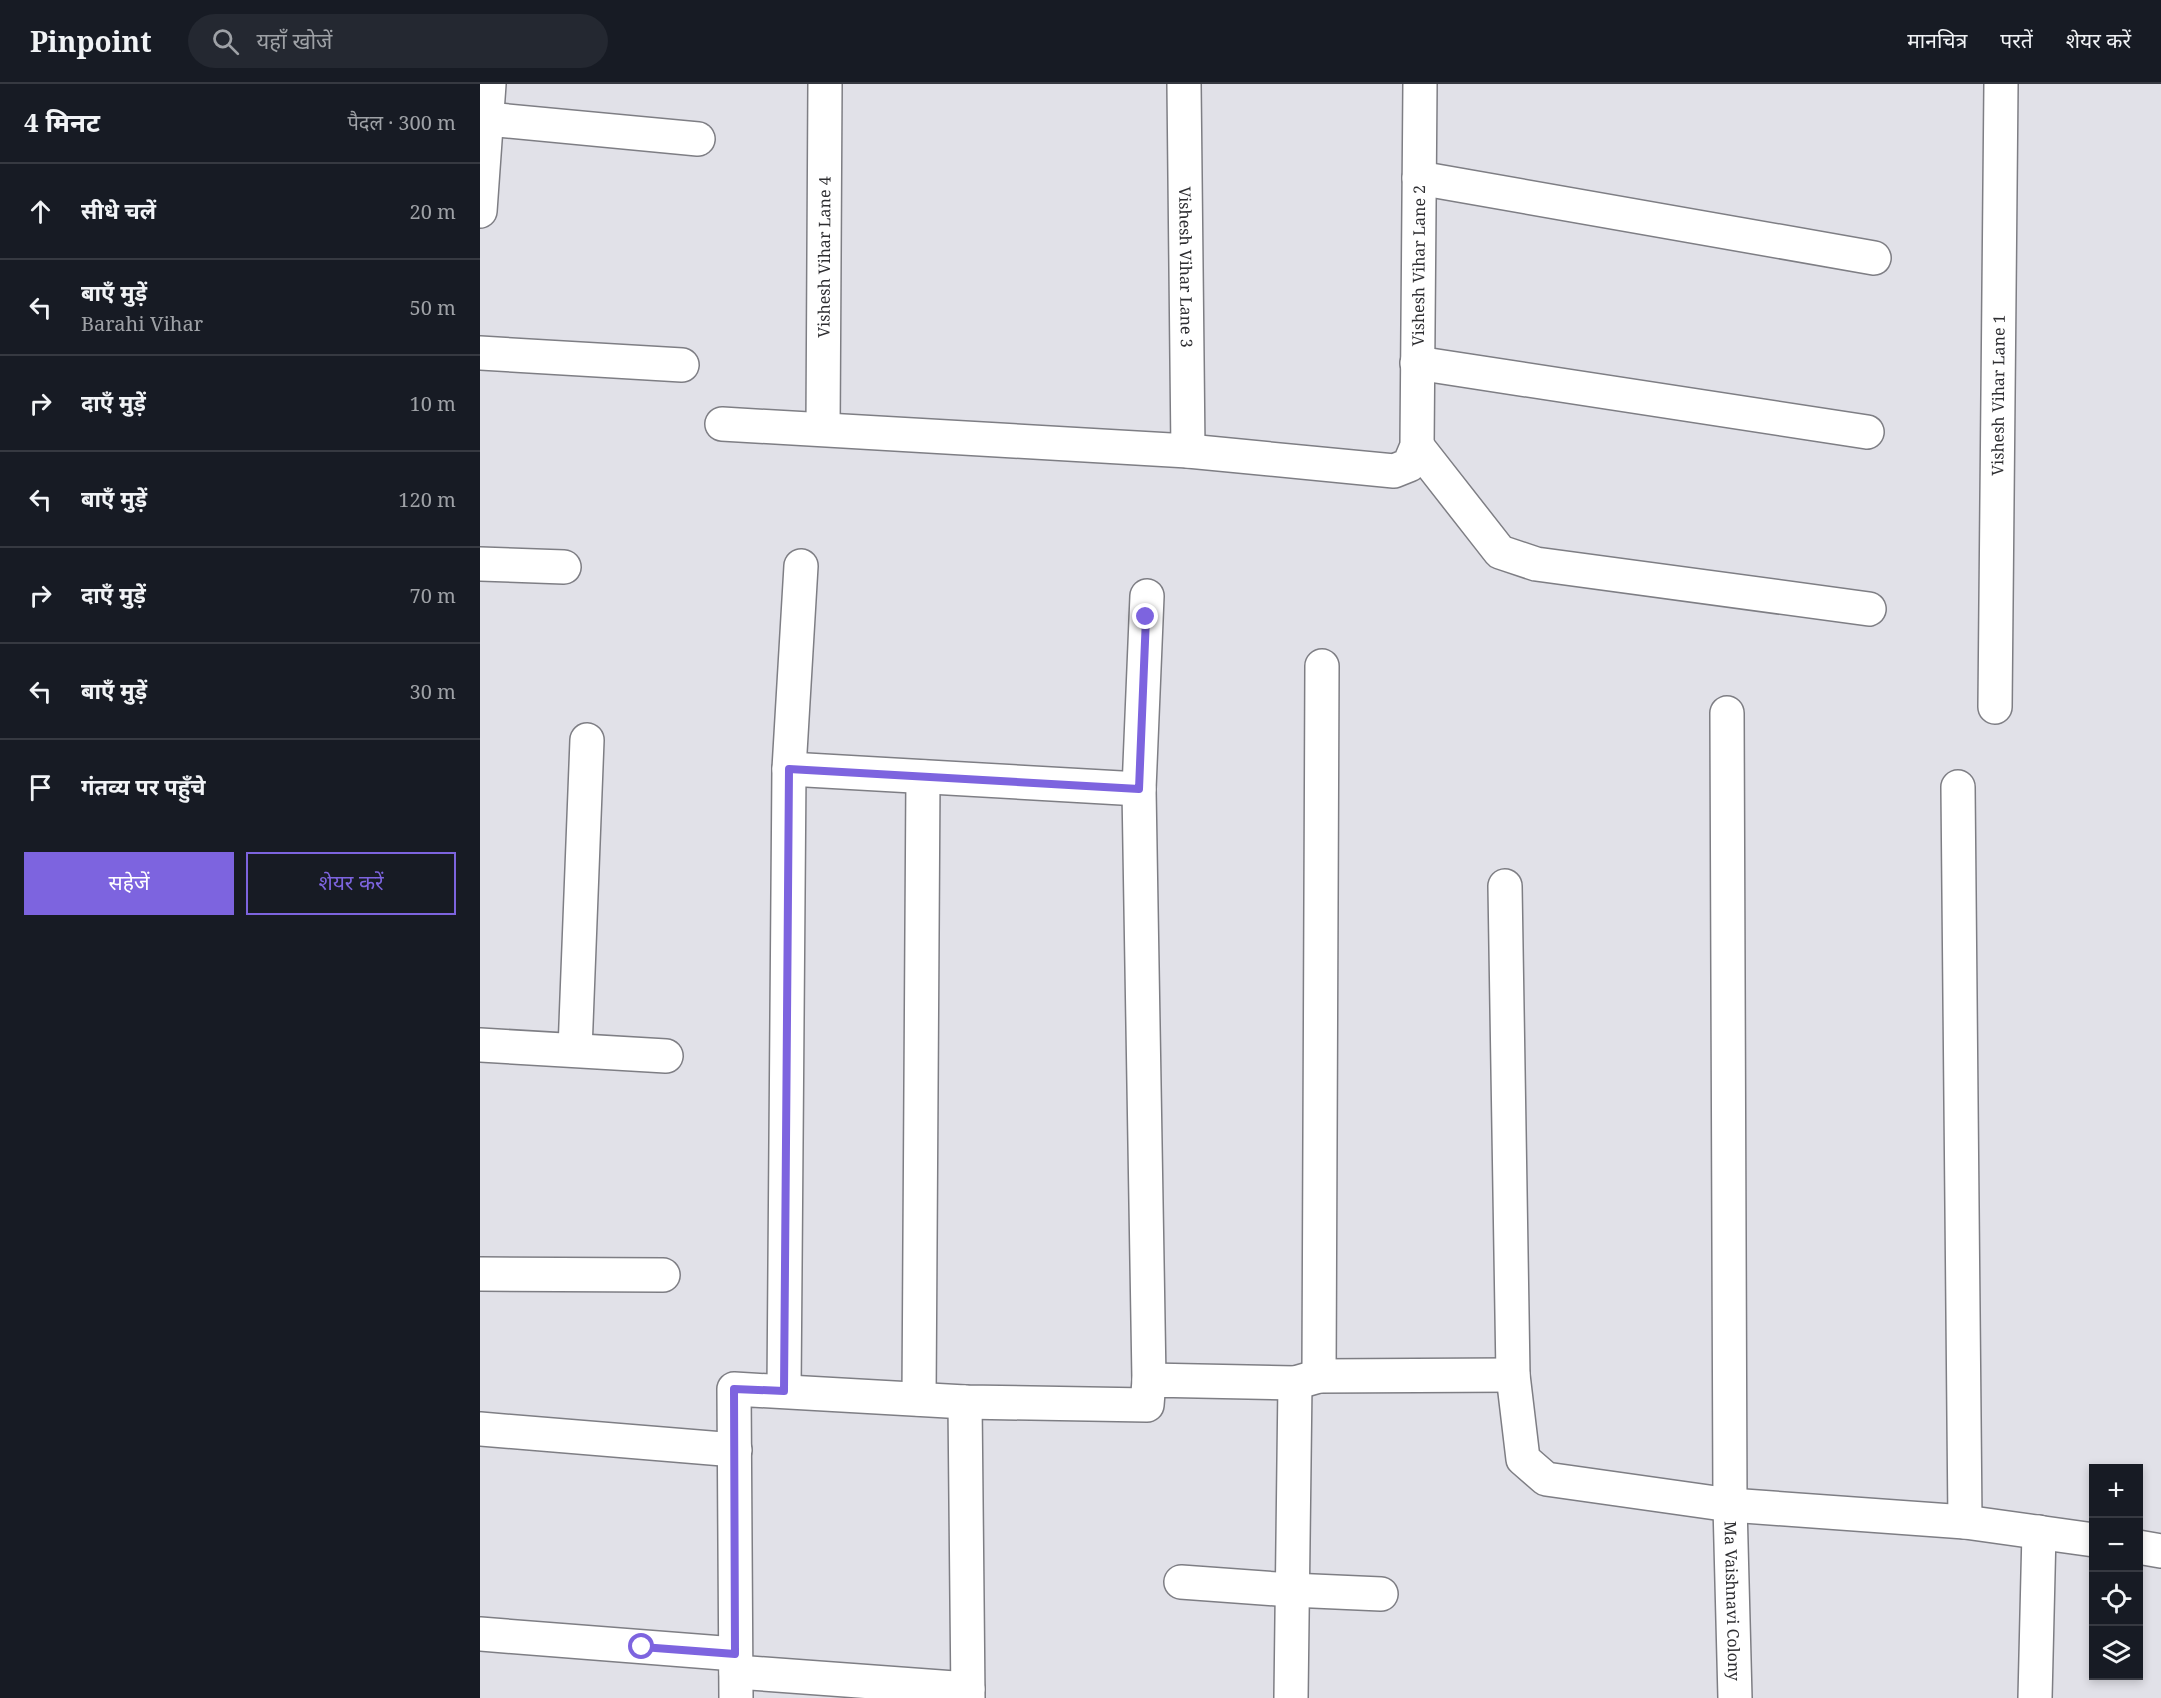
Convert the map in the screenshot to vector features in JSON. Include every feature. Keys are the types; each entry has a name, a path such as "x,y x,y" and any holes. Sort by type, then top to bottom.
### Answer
{"street":[{"path":"480,212 489,84"},
{"name":"Vishesh Vihar Lane 4","path":"823,429 825,84"},
{"name":"Vishesh Vihar Lane 3","path":"1184,84 1188,451"},
{"name":"Vishesh Vihar Lane 2","path":"1417,446 1420,84"},
{"name":"Vishesh Vihar Lane 1","path":"1995,707 2001,84"},
{"path":"487,119 698,139"},
{"path":"1419,178 1874,258"},
{"path":"480,353 682,365"},
{"path":"1417,363 1867,432"},
{"path":"722,423 1188,451 1394,471 1409,465 1417,446 1500,552 1536,564 1869,609"},
{"path":"480,564 564,567"},
{"path":"784,1391 789,769 801,566"},
{"path":"736,1675 734,1389 965,1402 1147,1405 1149,1380 1139,789 1147,596"},
{"path":"1291,1698 1291,1590 1307,1379 1322,666"},
{"name":"Ma Vaishnavi Colony","path":"1727,713 1730,1505 1735,1698"},
{"path":"575,1050 587,740"},
{"path":"789,769 1139,789"},
{"path":"920,1399 923,777"},
{"path":"1958,787 1965,1522"},
{"path":"1505,886 1513,1375 1524,1459 1546,1479 1730,1505 1965,1522 2089,1539"},
{"path":"480,1045 666,1056"},
{"path":"480,1274 663,1275"},
{"path":"1149,1380 1513,1375"},
{"path":"480,1634 736,1675 968,1694 965,1402"},
{"path":"480,1429 735,1450"},
{"path":"2036,1698 2039,1532"},
{"path":"2143,1548 2161,1551"},
{"path":"1180,1582 1381,1594"}],"route":[{"path":"642,1647 735,1654 734,1389 784,1391 789,769 1139,789 1146,617"}]}
